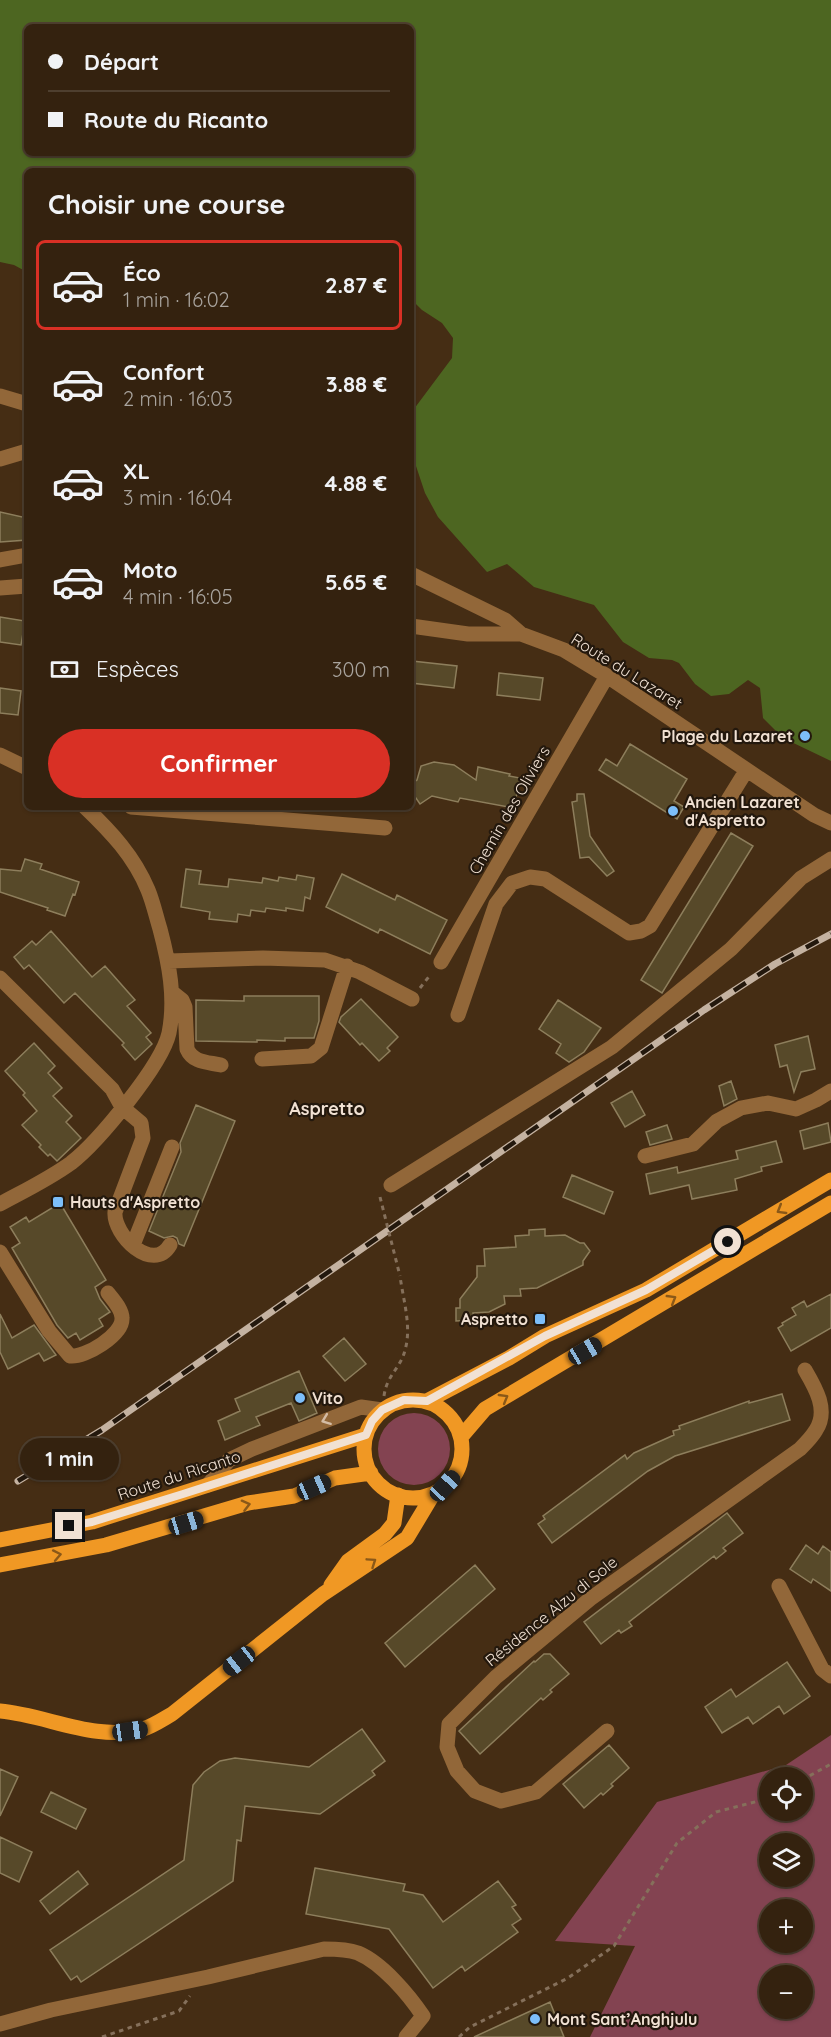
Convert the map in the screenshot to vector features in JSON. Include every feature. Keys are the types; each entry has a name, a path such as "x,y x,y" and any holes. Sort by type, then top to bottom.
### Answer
{"main road":[{"path":"427,1401 545,1336 646,1290 831,1180"},
{"path":"461,1437 485,1409 831,1203"},
{"path":"404,1400 427,1401 443,1409 454,1421 461,1437 463,1450 460,1464 454,1476 434,1493 422,1497 398,1495 382,1487 371,1473 364,1455 366,1435 372,1421 382,1410 404,1400"},
{"name":"Route du Ricanto","path":"0,1540 92,1522 366,1435"},
{"path":"0,1565 106,1545 248,1503 294,1496 335,1478 371,1473"},
{"path":"0,1711 66,1726 117,1733 144,1729 172,1714 323,1594 407,1538 434,1493"},
{"path":"323,1594 348,1561 385,1534 394,1523 398,1495"}],"street":[{"path":"0,396 24,403"},
{"path":"0,459 24,452"},
{"path":"0,560 24,556"},
{"name":"Route du Lazaret","path":"414,575 505,620 522,634 564,650 607,676 746,771 814,815 831,823"},
{"path":"0,588 24,585"},
{"name":"Route du Lazaret","path":"414,626 468,634 522,634"},
{"name":"Chemin des Oliviers","path":"441,962 607,676"},
{"path":"0,755 24,767"},
{"path":"458,1015 496,904 512,883 530,877 545,879 628,933 640,931 650,926 746,771"},
{"path":"0,1204 44,1180 72,1161 122,1107 155,1065 169,1035 172,992 169,961 149,891 120,842 88,810"},
{"path":"167,810 385,828"},
{"path":"391,1185 612,1047 731,949 801,878 831,859"},
{"path":"169,961 263,958 325,960 347,966 412,999"},
{"path":"261,1059 310,1056 321,1048 347,966"},
{"path":"0,978 112,1089 122,1107 141,1123 143,1138 114,1220 133,1245 149,1255 163,1254 170,1245"},
{"path":"172,992 182,1000 185,1007 187,1049 190,1056 196,1060 221,1065"},
{"path":"645,1156 693,1144 717,1121 741,1108 768,1103 796,1109 816,1101 831,1091"},
{"path":"133,1245 172,1147"},
{"path":"0,1252 49,1331 70,1356 87,1353 116,1333 122,1318 108,1293"},
{"name":"Résidence Alzu di Sole","path":"607,1731 536,1792 501,1801 475,1791 457,1771 447,1747 448,1724 496,1677 590,1599 800,1449 818,1427 821,1406 817,1391 805,1370"},
{"path":"208,1485 230,1460 252,1449 361,1407 382,1410"},
{"path":"779,1586 822,1669 831,1676"},
{"path":"0,2024 51,2010 192,1981 324,1949 358,1953 397,1982 423,2016 406,2037"}],"path":[{"path":"412,999 441,962"},
{"path":"380,1197 400,1276 408,1326 405,1352 386,1384 382,1410"},
{"path":"813,1774 831,1764"},
{"path":"459,2037 470,2027 568,1978 614,1946 677,1844 716,1812 759,1801"},
{"path":"102,2037 179,2011 190,1998 192,1981"}],"shaded area":[{"path":"0,0 831,0 831,761 783,738 763,718 760,688 748,680 729,694 711,696 695,684 679,663 672,660 649,658 623,642 594,605 534,587 507,564 487,572 438,517 425,493 414,459 414,409 452,358 453,338 442,323 414,302 414,168 24,168 24,270 0,262"},
{"path":"414,1413 434,1419 444,1429 450,1449 444,1469 434,1479 414,1485 394,1479 384,1469 378,1449 384,1429 394,1419"},
{"path":"831,1735 831,2037 590,2037 635,1946 555,1941 657,1802 759,1773 759,1821 813,1821 813,1767 779,1767 786,1765"}],"building":[{"path":"0,512 24,517 24,540 0,542"},
{"path":"0,617 24,621 21,645 0,642"},
{"path":"414,661 457,666 454,688 414,683"},
{"path":"499,673 543,678 540,700 497,695"},
{"path":"0,688 21,691 18,715 0,713"},
{"path":"630,744 687,779 674,801 684,807 677,819 599,770 606,759 617,766"},
{"path":"434,762 454,765 476,780 478,767 520,778 514,808 460,798 458,802 432,796 420,804 414,795 414,782 417,780 421,766"},
{"path":"577,794 584,794 590,836 614,871 607,876 589,857 580,858 572,802 577,801"},
{"path":"731,833 753,846 662,993 641,980"},
{"path":"25,859 42,864 40,869 79,882 65,916 0,892 0,869 21,871"},
{"path":"186,869 201,871 199,884 228,887 229,879 262,883 263,878 278,881 279,877 296,880 297,875 314,878 310,899 305,897 303,911 286,908 286,911 266,908 265,912 251,910 250,916 238,914 237,922 209,919 210,912 181,907"},
{"path":"342,874 395,900 397,895 447,920 430,954 380,929 378,933 326,907"},
{"path":"51,931 92,977 105,966 135,1000 127,1006 151,1033 146,1037 152,1044 135,1060 122,1045 124,1043 75,993 64,1003 29,965 24,969 14,957 32,941 36,945"},
{"path":"244,996 319,996 319,1021 314,1038 285,1038 285,1041 257,1040 257,1042 196,1041 196,1000 244,1001"},
{"path":"361,999 398,1037 387,1048 390,1051 379,1061 362,1043 360,1045 339,1022 341,1017"},
{"path":"558,1000 601,1028 584,1052 569,1062 556,1053 561,1044 539,1029"},
{"path":"808,1036 815,1069 801,1072 794,1092 787,1065 780,1067 775,1045"},
{"path":"34,1043 55,1066 48,1073 62,1088 53,1096 72,1116 66,1122 81,1138 57,1161 39,1147 41,1145 22,1125 37,1111 23,1095 25,1093 5,1071"},
{"path":"731,1081 737,1099 724,1106 719,1086"},
{"path":"632,1091 645,1115 625,1127 611,1103"},
{"path":"196,1105 235,1121 184,1246 179,1244 177,1238 173,1236 164,1238 149,1231 181,1152 180,1143"},
{"path":"828,1123 831,1142 804,1149 800,1131"},
{"path":"667,1125 672,1139 650,1145 646,1132"},
{"path":"776,1141 782,1162 761,1167 762,1171 735,1179 737,1190 692,1199 689,1185 650,1194 646,1174 677,1167 678,1173 738,1159 736,1151"},
{"path":"572,1175 613,1192 604,1214 563,1197"},
{"path":"60,1203 106,1280 95,1287 100,1299 110,1312 99,1319 103,1326 80,1340 76,1333 68,1338 57,1325 12,1248 20,1243 10,1227 26,1217 29,1222"},
{"path":"545,1229 545,1236 565,1235 584,1243 590,1251 583,1265 537,1288 520,1289 521,1296 504,1296 505,1304 489,1312 473,1313 473,1320 456,1321 456,1308 460,1308 460,1299 477,1277 477,1266 485,1266 484,1249 516,1247 515,1236 529,1235 529,1230"},
{"path":"831,1294 831,1328 791,1351 778,1328 796,1315 792,1308 804,1301 807,1307"},
{"path":"0,1314 12,1338 34,1325 56,1355 44,1361 39,1353 8,1369 0,1352"},
{"path":"344,1338 366,1364 345,1381 323,1356"},
{"path":"299,1371 317,1413 299,1421 291,1403 256,1417 260,1425 225,1440 218,1421 240,1411 235,1399"},
{"path":"782,1394 790,1420 675,1456 648,1471 552,1543 538,1524 545,1519 543,1516 625,1455 627,1459 634,1453 674,1435 673,1431 680,1429 679,1426 749,1401 749,1403"},
{"path":"727,1513 743,1533 723,1548 726,1551 716,1559 714,1556 629,1622 632,1626 621,1633 619,1630 601,1644 584,1622"},
{"path":"806,1545 818,1554 823,1546 831,1552 831,1591 813,1579 811,1583 790,1569"},
{"path":"475,1565 495,1589 405,1667 385,1643"},
{"path":"544,1654 550,1654 569,1674 550,1690 552,1692 543,1700 541,1698 480,1754 459,1731"},
{"path":"787,1662 810,1696 784,1714 779,1706 753,1724 748,1717 722,1733 705,1707 731,1689 736,1697"},
{"path":"362,1729 385,1761 372,1771 375,1775 320,1814 245,1806 241,1841 237,1840 233,1881 81,1982 77,1976 71,1980 50,1950 184,1860 193,1785 204,1772 220,1761 235,1758 309,1767"},
{"path":"609,1745 629,1768 611,1784 613,1786 603,1795 601,1793 584,1808 563,1784"},
{"path":"0,1769 18,1777 0,1816"},
{"path":"51,1792 86,1809 76,1829 41,1812"},
{"path":"0,1837 32,1852 19,1882 0,1873"},
{"path":"315,1868 405,1884 403,1891 423,1895 443,1922 498,1881 516,1905 512,1907 521,1919 512,1925 518,1932 465,1971 462,1966 433,1988 389,1929 306,1914"},
{"path":"78,1871 88,1884 50,1914 40,1901"},
{"name":"Mont Sant’Anghjulu","path":"550,2002 564,2037 474,2037"}],"railway":[{"path":"18,1481 102,1430 704,1010 775,964 831,934"}],"place":[{"name":"Plage du Lazaret","path":"805,736"},
{"name":"Ancien Lazaret d'Aspretto","path":"673,811"},
{"name":"Hauts d'Aspretto","path":"58,1202"},
{"name":"Aspretto","path":"540,1319"},
{"name":"Vito","path":"300,1398"},
{"name":"Mont Sant’Anghjulu","path":"535,2019"}],"district":[{"name":"Aspretto","path":"327,1109"}],"route":[{"path":"69,1526 92,1522 366,1435 372,1421 382,1410 404,1400 427,1401 509,1358 545,1336 646,1290 728,1242"}]}
